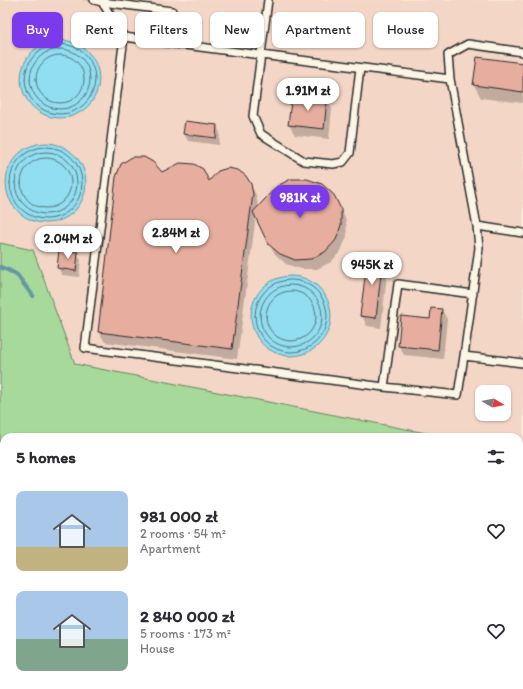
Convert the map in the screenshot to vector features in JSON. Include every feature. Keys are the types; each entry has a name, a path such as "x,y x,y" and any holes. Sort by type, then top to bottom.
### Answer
{"lane":[{"path":"94,0 172,12"},
{"path":"268,0 253,116 261,134 304,161 333,164 343,162 350,153 360,68"},
{"path":"102,2 108,12"},
{"path":"123,48 85,348 384,387 458,395 473,294 478,248 477,226 450,79 448,55 468,44 523,52"},
{"path":"202,47 450,79"},
{"path":"477,226 523,233"},
{"path":"384,387 398,284 473,294"},
{"path":"464,356 523,362"}],"shaded area":[{"path":"0,0 523,0 523,433 426,433 75,364 33,250 0,243"}],"green space":[{"path":"0,243 33,250 75,364 426,433 0,433"}],"water":[{"path":"63,40 71,41 71,48 84,48 88,51 93,57 99,71 99,87 93,101 82,112 68,118 52,118 38,112 27,101 21,87 21,71 27,57 32,51 36,48 63,48"},
{"path":"46,143 61,146 74,155 83,168 86,183 83,198 74,211 61,220 46,223 31,220 18,211 9,198 6,183 9,168 18,155 31,146"},
{"path":"291,276 306,279 319,288 328,301 331,316 328,331 319,344 306,353 291,356 276,353 263,344 254,331 251,316 254,301 263,288 276,279"}],"building":[{"path":"477,57 523,63 523,92 473,85"},
{"path":"292,94 327,98 324,129 288,125"},
{"path":"185,121 217,125 216,138 183,134"},
{"path":"132,157 144,157 153,162 162,172 180,163 194,164 203,169 209,181 218,171 228,168 238,170 246,176 251,184 253,194 232,349 98,332 116,177 121,164"},
{"path":"291,179 307,179 322,184 334,195 341,209 341,225 336,240 325,252 311,259 295,260 280,254 268,244 253,212 277,186"},
{"path":"59,250 78,252 76,271 57,268"},
{"path":"368,254 383,256 376,318 360,316"},
{"path":"431,308 442,309 438,350 398,346 401,316 430,319"}],"waterway":[{"path":"0,267 17,275 33,296"}]}
